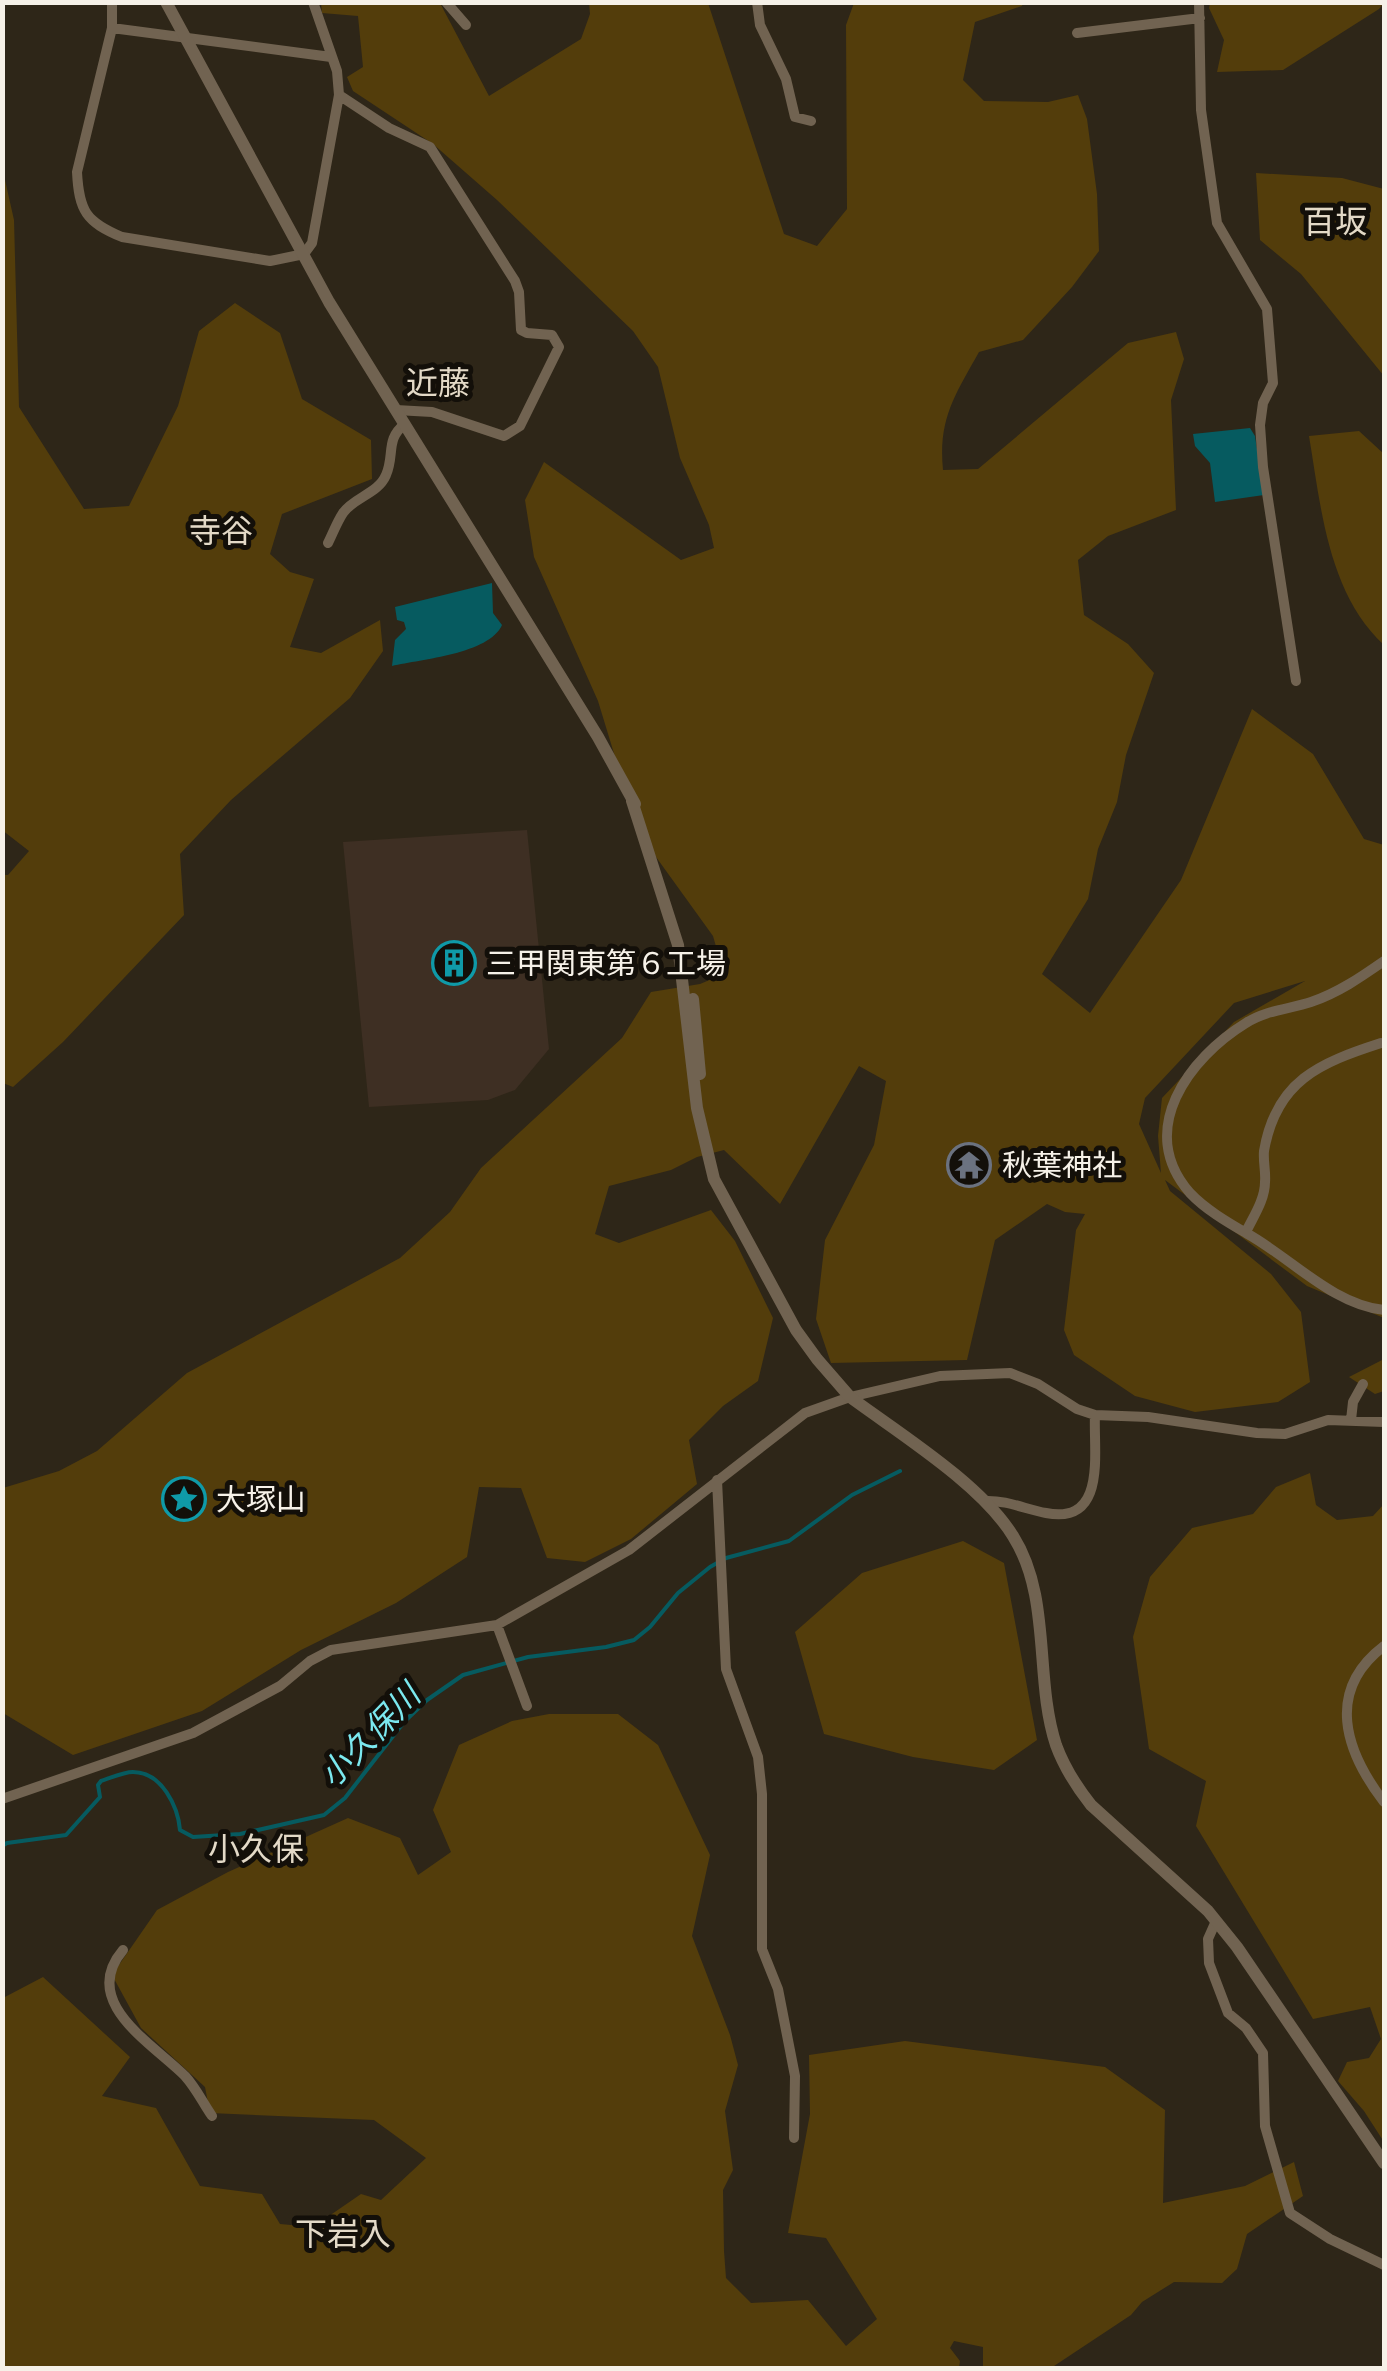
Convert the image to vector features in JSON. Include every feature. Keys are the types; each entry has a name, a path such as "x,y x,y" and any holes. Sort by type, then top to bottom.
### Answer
{"street":[{"path":"112,2 112,28 79,158 78,192 88,218 122,237 270,261 304,254 312,243 317,222 338,95 337,70 313,2"},
{"path":"166,2 329,302 598,737 651,837 682,930 692,978 701,1116 714,1179 796,1330 850,1396 985,1501 1014,1536 1028,1565 1051,1722 1060,1757 1070,1776 1090,1804 1184,1886 1238,1947 1384,2164"},
{"path":"446,2 466,24"},
{"path":"757,2 760,24 786,79 795,117 812,121"},
{"path":"1200,2 1200,110 1217,223 1267,309 1273,383 1263,403 1260,425 1263,467 1296,681"},
{"path":"1078,33 1200,18"},
{"path":"112,28 331,57"},
{"path":"338,95 389,128 430,147 515,281 520,330 552,335 560,347 520,426 504,436 432,412 396,410"},
{"path":"328,543 343,512 381,484 387,474 390,442 404,424"},
{"path":"1384,961 1343,989 1246,1023 1192,1067 1170,1110 1168,1129 1170,1152 1190,1192 1335,1292 1367,1308 1384,1310"},
{"path":"1246,1232 1263,1198 1266,1143 1283,1099 1319,1067 1382,1042"},
{"path":"2,1799 193,1733 280,1686 310,1661 331,1650 498,1625 629,1550 804,1414 850,1396 940,1376 992,1372 1010,1373 1038,1384 1077,1409 1096,1415 1148,1416 1286,1434 1328,1420 1384,1422"},
{"path":"1351,1420 1363,1384"},
{"path":"985,1501 1049,1514 1076,1512 1092,1486 1096,1470 1096,1415"},
{"path":"717,1480 726,1669 758,1757 762,1794 762,1949 778,1989 792,2062 797,2109 794,2138"},
{"path":"498,1625 526,1706"},
{"path":"1384,1646 1354,1678 1346,1728 1357,1760 1384,1802"},
{"path":"1216,1921 1208,1940 1208,1963 1228,2013 1246,2028 1264,2054 1265,2126 1290,2213 1330,2239 1384,2265"},
{"path":"123,1950 112,1963 108,1976 111,1998 122,2018 188,2079 212,2116"}],"shaded area":[{"path":"1210,2 1384,3 1283,70 1217,72 1224,40 1209,8"},
{"path":"321,3 440,3 489,96 581,39 590,14 589,3 708,3 784,234 817,246 847,209 846,25 854,3 1023,3 975,22 963,80 984,101 1048,102 1078,95 1087,119 1097,194 1099,251 1023,340 979,352 946,422 943,470 978,469 1128,343 1176,332 1184,359 1171,400 1176,510 1108,536 1078,560 1084,615 1128,644 1154,673 1126,755 1117,802 1098,849 1088,899 1042,974 1090,1013 1181,880 1252,709 1313,754 1364,839 1384,845 1384,1318 1307,1286 1165,1180 1170,1191 1271,1274 1301,1312 1310,1382 1278,1402 1195,1412 1135,1396 1074,1355 1064,1330 1076,1230 1085,1214 1065,1212 1047,1204 995,1240 967,1360 831,1363 816,1319 825,1240 874,1145 886,1081 859,1066 780,1204 724,1150 671,1170 609,1186 595,1234 619,1243 711,1210 735,1241 773,1318 758,1381 723,1406 689,1440 697,1484 631,1539 585,1562 547,1558 521,1488 479,1487 467,1557 396,1603 301,1650 202,1711 73,1755 3,1713 3,1488 59,1471 97,1451 187,1373 400,1258 450,1212 481,1168 622,1038 651,992 700,984 724,974 713,936 638,832 598,701 534,557 525,500 544,462 681,560 714,548 709,525 680,458 658,367 633,331 497,200 433,144 353,91 347,77 363,67 358,16 322,13","holes":["1305,981 1234,1022 1162,1098 1158,1136 1161,1173 1139,1124 1145,1098 1234,1003"]},
{"path":"3,171 14,220 19,407 84,509 129,506 178,406 199,331 235,303 280,333 302,399 371,440 372,479 282,514 270,554 290,572 314,579 290,647 321,653 380,620 383,651 350,698 231,800 180,854 184,915 63,1042 13,1087 3,1083 3,875 8,875 29,851 2,830"},
{"path":"1256,173 1342,178 1384,189 1384,376 1301,274 1260,240"},
{"path":"1359,431 1384,454 1384,645 1350,601 1339,575 1323,520 1309,436"},
{"path":"527,830 549,1049 515,1090 488,1100 369,1107 343,842"},
{"path":"1384,1359 1384,1391 1375,1394 1349,1377"},
{"path":"1310,1473 1316,1505 1337,1520 1373,1516 1384,1504 1384,2142 1338,2081 1347,2062 1369,2058 1381,2039 1370,2007 1313,2019 1196,1826 1206,1781 1149,1749 1133,1637 1150,1577 1192,1528 1253,1514 1276,1487"},
{"path":"963,1541 1004,1563 1037,1740 994,1770 913,1757 824,1734 795,1632 862,1573"},
{"path":"549,1714 618,1714 658,1745 710,1855 692,1936 738,2065 725,2111 733,2170 723,2190 724,2251 726,2278 751,2303 808,2300 846,2346 877,2319 826,2238 788,2233 810,2114 809,2055 905,2041 1105,2067 1165,2110 1163,2203 1245,2186 1294,2162 1303,2196 1247,2234 1237,2269 1222,2283 1174,2282 1051,2368 983,2368 983,2347 954,2341 950,2348 960,2361 959,2368 3,2368 3,1998 43,1977 130,2057 102,2096 156,2108 200,2186 262,2194 280,2224 313,2227 361,2194 381,2200 426,2158 374,2120 210,2113 205,2087 141,2028 112,1975 157,1910 228,1872 348,1818 400,1838 418,1875 451,1852 433,1810 459,1745 512,1721"}],"water":[{"path":"1250,428 1255,436 1264,495 1215,502 1210,463 1195,446 1193,434"},
{"path":"492,583 493,613 502,625 495,635 453,654 392,666 395,640 406,629 404,622 397,620 395,607"}],"waterway":[{"name":"小久保川","path":"2,1846 66,1835 100,1797 101,1781 129,1772 143,1774 160,1784 176,1811 180,1830 193,1837 240,1834 324,1815 345,1798 404,1722 463,1675 528,1657 634,1640 678,1593 710,1567 726,1558 789,1541 852,1495 900,1471"}],"place":[{"name":"三甲関東第６工場","path":"454,963"},
{"name":"秋葉神社","path":"969,1165"},
{"name":"大塚山","path":"184,1499"}],"district":[{"name":"百坂","path":"1335,221"},
{"name":"近藤","path":"438,382"},
{"name":"寺谷","path":"221,530"},
{"name":"小久保","path":"256,1848"},
{"name":"下岩入","path":"343,2233"}]}
